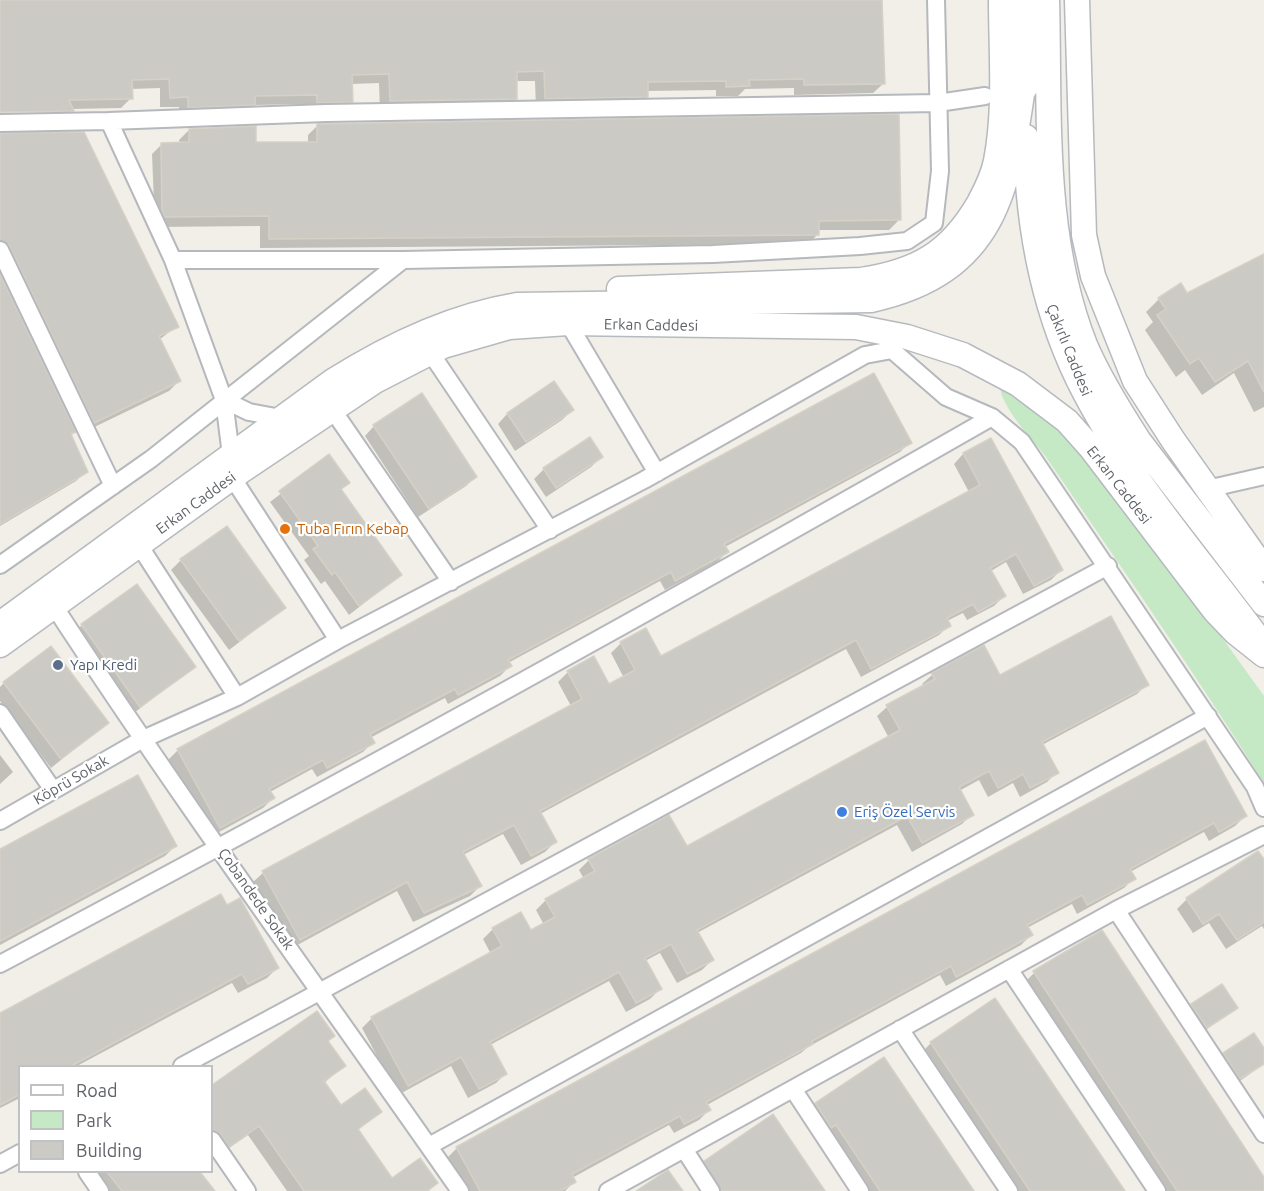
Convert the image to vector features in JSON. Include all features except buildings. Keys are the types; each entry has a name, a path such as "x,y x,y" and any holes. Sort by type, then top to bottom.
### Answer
{"main road":[{"path":"517,305 565,294 606,290 861,280 889,276 927,260 960,232 986,190 996,164 1000,137 1001,0"},
{"name":"Çakırlı Caddesi","path":"1024,0 1029,209 1053,318 1084,390 1120,453 1264,646"},
{"name":"Çakırlı Caddesi","path":"1047,0 1053,207 1065,277 1086,346 1120,412 1139,441 1264,604"},
{"path":"1077,0 1084,235 1093,276 1135,381 1207,489 1262,559"},
{"name":"Erkan Caddesi","path":"0,645 139,545 232,466 281,418 355,367 418,335 468,316 517,305 837,302 871,300 902,293 930,281 956,263 977,241 994,214 1013,154 1025,73"},
{"name":"Erkan Caddesi","path":"0,624 232,466 332,410 375,381 443,345 509,327 568,323 856,327 907,337 972,359 1018,384 1067,421 1091,448 1215,611 1235,632 1264,654"}],"street":[{"path":"173,260 403,260 713,254 907,241 934,223 940,171 936,0"},
{"path":"0,123 337,113 938,103 985,96"},
{"path":"110,121 173,260 224,400 232,466 338,640"},
{"path":"0,250 113,486"},
{"path":"0,565 113,486 403,260"},
{"path":"568,323 657,473"},
{"name":"Köprü Sokak","path":"0,821 141,740 237,697 338,640 657,473 865,356 892,350 946,397 992,417"},
{"path":"430,352 550,530"},
{"path":"224,400 249,412 281,418"},
{"path":"332,410 451,582"},
{"path":"0,964 219,847 752,554 992,417 1022,442 1108,566 1255,787 1264,808"},
{"path":"1207,489 1264,476"},
{"path":"139,545 237,697"},
{"path":"184,1065 1108,566"},
{"name":"Çobandede Sokak","path":"54,606 141,740 219,847 460,1191"},
{"path":"0,713 53,790"},
{"path":"429,1146 1208,716"},
{"path":"608,1191 1116,910 1264,835"},
{"path":"1116,910 1264,1134"},
{"path":"1009,969 1156,1191"},
{"path":"900,1029 1009,1191"},
{"path":"793,1089 860,1191"},
{"path":"213,1141 247,1191"},
{"path":"684,1149 711,1191"},
{"path":"0,1164 18,1155"},
{"path":"88,1173 100,1191"}],"green space":[{"path":"1000,385 1047,419 1118,493 1264,696 1264,783 1184,660 1046,457 1005,403"}],"place":[{"name":"Tuba Fırın Kebap","path":"285,529"},
{"name":"Yapı Kredi","path":"58,665"},
{"name":"Eriş Özel Servis","path":"842,812"}]}
